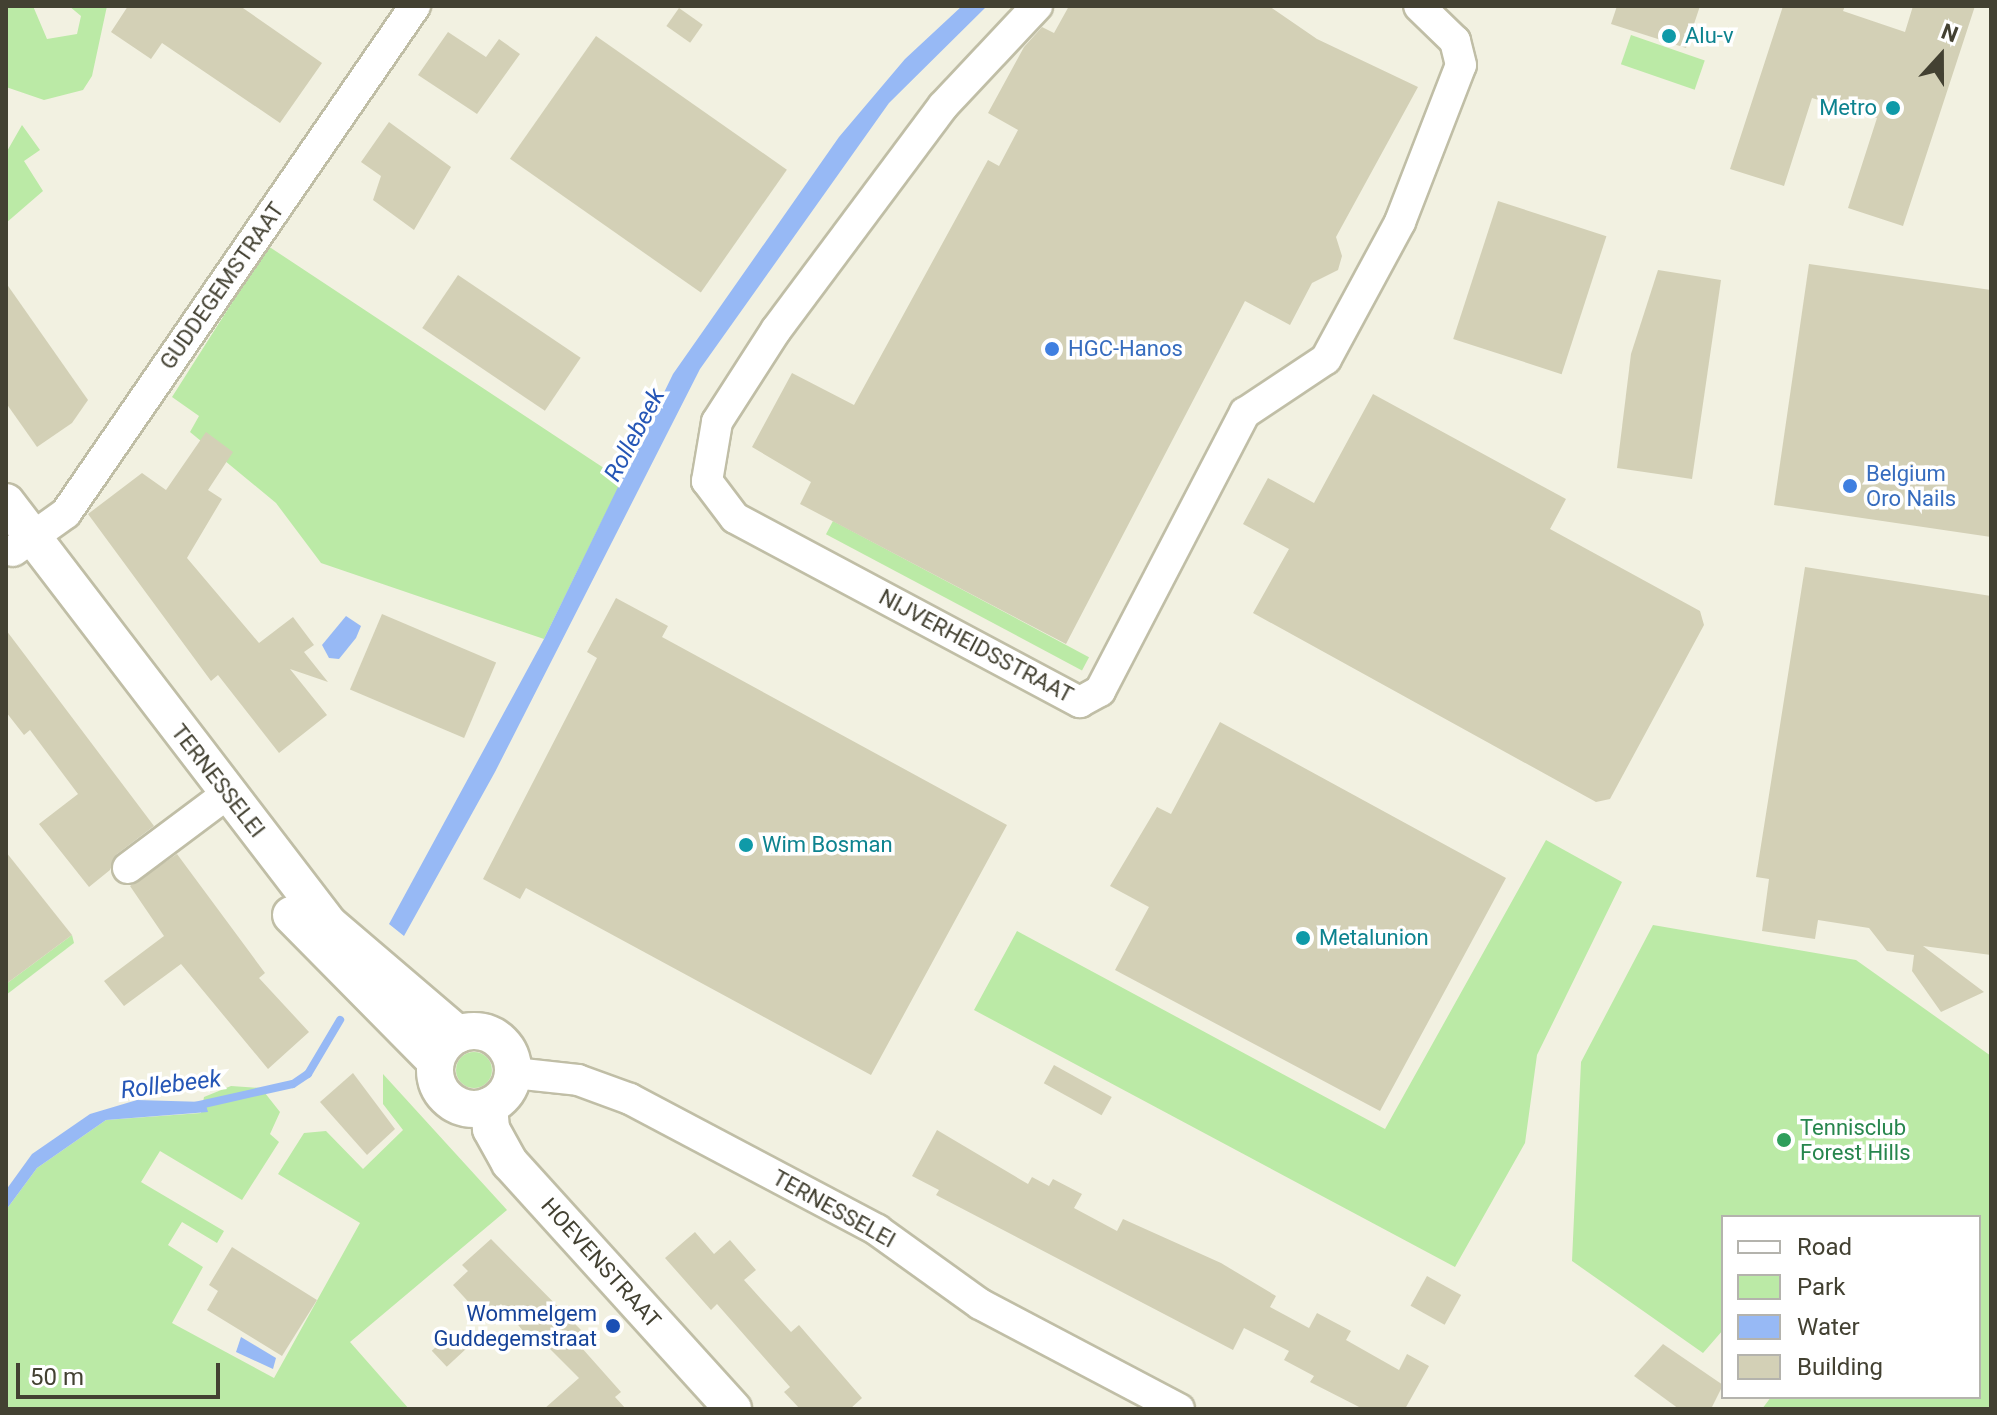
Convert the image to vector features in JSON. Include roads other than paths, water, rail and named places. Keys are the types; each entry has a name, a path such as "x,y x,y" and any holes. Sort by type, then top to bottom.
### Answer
{"street":[{"name":"GUDDEGEMSTRAAT","path":"18,544 66,513 415,6"},
{"name":"NIJVERHEIDSSTRAAT","path":"1037,6 943,106 776,330 717,422 707,481 735,518 1080,702 1100,691 1245,413 1326,359 1400,222 1461,65 1455,41 1419,6"},
{"name":"TERNESSELEI","path":"6,502 18,544 218,801 329,924 458,1034"},
{"name":"TERNESSELEI","path":"218,801 310,939 436,1062 438,1086 454,1104 489,1106"},
{"path":"128,868 218,801"},
{"path":"436,1062 458,1034 497,1038 514,1073 510,1087 489,1106"},
{"name":"TERNESSELEI","path":"514,1073 578,1080 630,1099 877,1230 980,1304 1179,1409"},
{"name":"HOEVENSTRAAT","path":"489,1106 491,1129 510,1163 733,1409"}],"water":[{"path":"962,6 987,6 889,103 700,369 495,772 404,936 389,924 544,639 673,374 839,137 905,59"},
{"path":"346,616 361,626 356,638 339,659 329,658 322,645"},
{"path":"137,1100 205,1102 208,1112 106,1120 37,1168 6,1210 6,1190 32,1154 90,1114"},
{"path":"241,1337 276,1358 273,1369 236,1352"}],"waterway":[{"name":"Rollebeek","path":"195,1106 293,1084 308,1074 340,1020"}],"place":[{"name":"Alu-v","path":"1669,36"},
{"name":"Metro","path":"1893,108"},
{"name":"HGC-Hanos","path":"1052,349"},
{"name":"Belgium Oro Nails","path":"1850,486"},
{"name":"Wim Bosman","path":"746,845"},
{"name":"Metalunion","path":"1303,938"},
{"name":"Tennisclub Forest Hills","path":"1784,1140"},
{"name":"Wommelgem Guddegemstraat","path":"613,1326"}]}
